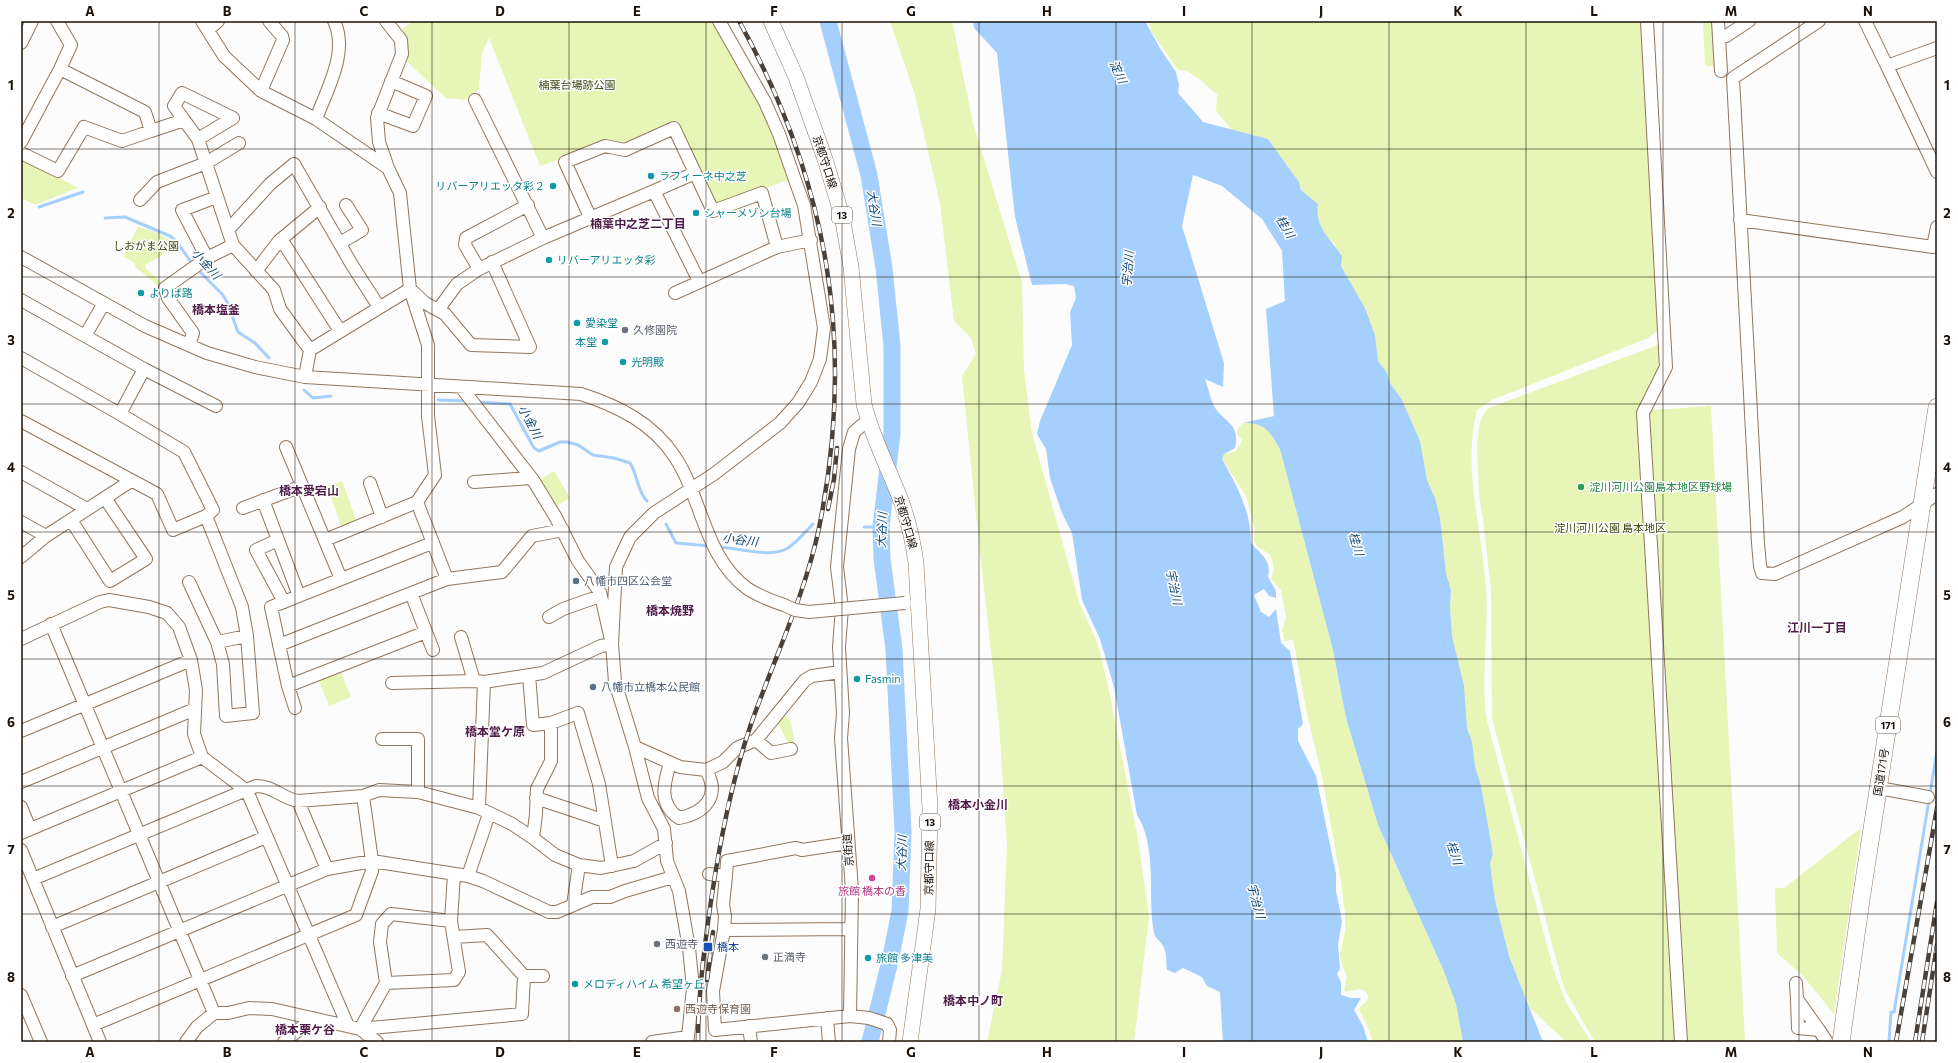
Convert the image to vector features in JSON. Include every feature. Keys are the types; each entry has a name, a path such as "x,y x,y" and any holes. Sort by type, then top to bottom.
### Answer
{"highway":[{"name":"国道171号","path":"1841,1042 1878,788 1937,407"}],"main road":[{"name":"京都守口線","path":"771,21 796,77 825,159 842,216 851,267 864,404 868,420 882,453 908,524 916,564 911,602 930,808 928,909 910,1042"}],"street":[{"path":"21,43 32,21"},
{"path":"21,142 60,69 71,45 57,21"},
{"path":"218,21 205,25 224,56 260,91 316,119 388,168"},
{"path":"260,91 283,40 282,36 268,21"},
{"path":"316,119 339,56 339,32 334,21"},
{"path":"325,540 417,502 435,475 428,416 428,345 410,289 400,192 388,168 379,142 378,113 402,54 401,40 386,21"},
{"path":"652,1042 688,1037 692,982 689,948 679,892 667,861 664,829 648,798 635,747 615,682 612,644 616,567 630,537 654,513 714,474 780,423 798,402 810,382 820,359 824,328 811,240 804,205 779,134 765,102 719,21"},
{"path":"1647,21 1666,367 1643,413 1658,634 1681,1042"},
{"path":"1718,21 1721,70"},
{"path":"1720,37 1726,36 1749,21"},
{"path":"1819,21 1733,78 1758,536 1760,566 1762,573 1775,574 1903,517 1937,494"},
{"path":"1869,23 1887,66 1937,172"},
{"path":"1887,66 1937,48"},
{"path":"60,69 144,112 151,131"},
{"path":"378,113 413,126 426,96 391,81"},
{"path":"198,139 233,118 182,93 174,106 198,139 233,245 274,290 280,309 310,350 305,377"},
{"path":"475,100 544,238"},
{"path":"21,153 58,171 84,127 122,141 184,120"},
{"path":"591,219 565,162 605,146 625,150 674,128 712,211 762,194 777,247"},
{"path":"140,200 157,182 206,163 239,143"},
{"path":"228,230 270,184 294,164 379,307"},
{"path":"438,310 457,284 492,262 695,173"},
{"path":"654,190 700,281"},
{"path":"207,258 182,210 217,197"},
{"path":"479,269 465,245 466,238 528,204"},
{"path":"340,243 362,230 346,205"},
{"path":"256,271 281,239 320,207"},
{"path":"1740,220 1933,247 1937,227"},
{"path":"281,239 340,331"},
{"path":"675,293 777,247 811,240"},
{"path":"189,346 193,333 168,298 166,288 207,258 233,245"},
{"path":"21,257 146,326 189,346 255,367 305,377 428,385 468,396 545,390 581,394 610,403 634,416 657,435 675,457 691,488 714,550 723,564 749,589 784,606 795,610 809,612 911,602"},
{"path":"410,289 425,303 445,314 471,345 530,347 492,262"},
{"path":"310,350 410,289"},
{"path":"21,300 144,370 216,406"},
{"path":"85,336 104,303"},
{"path":"21,358 184,452 213,510 206,516 173,530 157,494 21,421"},
{"path":"120,414 144,370"},
{"path":"468,396 531,478 563,530 578,561 600,592 612,644"},
{"name":"京街道","path":"850,1016 850,929 852,890 841,738 843,713 839,647 842,608 838,567 849,449 854,432 868,420"},
{"path":"286,447 341,579"},
{"path":"21,472 87,509"},
{"path":"474,482 531,478"},
{"path":"21,557 46,536 131,481"},
{"path":"370,483 382,517"},
{"path":"243,508 302,486"},
{"path":"71,520 110,581 146,559 105,498"},
{"path":"263,500 299,596"},
{"path":"417,502 447,579"},
{"path":"189,582 217,642 223,664 226,716 253,713 247,636 242,607 206,516"},
{"path":"21,522 46,536"},
{"path":"278,645 447,579 502,572 532,536 563,530"},
{"path":"278,540 256,550 284,602"},
{"path":"295,708 278,645 271,607 432,542"},
{"path":"411,593 433,650"},
{"path":"549,617 563,609 600,596"},
{"path":"21,639 100,602 109,600 149,607 167,613 179,627 190,660 196,690 194,734 202,757 247,791 348,1026"},
{"path":"51,624 214,1013"},
{"path":"288,686 426,632"},
{"path":"217,642 247,636"},
{"path":"461,637 479,682 484,811 468,876"},
{"path":"392,683 479,682 543,673 601,646 612,644"},
{"path":"21,731 190,660"},
{"path":"635,747 680,767 706,770 723,762 737,748 756,740 805,680 812,676 840,672"},
{"path":"529,675 533,725 551,723 578,714 599,784 612,866"},
{"path":"21,782 195,709"},
{"path":"533,838 538,785 551,762 551,723"},
{"path":"382,740 418,739 418,792"},
{"path":"756,740 771,753 790,749"},
{"path":"21,807 26,831 202,757"},
{"path":"670,763 664,783 664,796 673,814 679,818 692,816 705,805 713,792 711,779 706,770"},
{"path":"33,879 256,786 266,786 291,800 298,801 363,796 379,790 418,792 484,811 512,824 533,838 554,855 579,864 601,868 634,861 656,847 666,843"},
{"path":"1878,788 1928,797"},
{"path":"93,1025 356,916 372,871 363,796"},
{"path":"536,798 605,821"},
{"path":"298,801 327,870"},
{"path":"52,927 266,837"},
{"path":"848,843 802,850 796,848 728,861 722,905 725,916 724,930 713,991 715,1030 850,1016 869,1018 884,1023 890,1027 889,1042"},
{"path":"21,850 100,1042"},
{"path":"72,976 327,870 372,861 468,876 483,881 549,912 558,912 592,898 610,897 673,877"},
{"path":"573,905 579,864"},
{"path":"709,874 726,876"},
{"path":"386,983 454,980 459,972 451,921 454,875"},
{"path":"363,1042 360,1029 386,983 380,942 382,924 391,914 451,921"},
{"path":"724,930 850,929"},
{"path":"186,1042 197,1027 214,1013 228,1013 249,1008 272,1009 360,1029 522,1014 524,976 487,935 454,937"},
{"path":"524,976 543,976"},
{"path":"1796,983 1798,1028 1819,1030 1827,1042"},
{"path":"21,995 41,1042"},
{"path":"284,1042 313,1018"},
{"path":"827,1018 829,1042"},
{"path":"749,1026 751,1042"},
{"path":"360,1029 377,1042"}],"green space":[{"name":"楠葉台場跡公園","path":"413,21 713,21 767,118 790,179 720,205 713,201 678,121 622,146 604,143 540,166 489,38 482,53 479,89 465,100 446,98 405,60 403,28"},
{"path":"890,21 952,21 973,123 1022,283 1024,370 1032,433 1079,602 1097,642 1107,681 1138,839 1149,917 1134,1042 987,1042 1002,970 1007,845 999,724 962,376 976,354 971,338 954,321 940,204 915,95"},
{"path":"1148,21 1641,21 1658,330 1648,338 1492,400 1477,410 1473,432 1472,477 1484,566 1487,605 1484,688 1487,721 1553,968 1566,1002 1591,1042 1566,1042 1530,1008 1509,956 1495,900 1490,863 1493,854 1467,728 1452,636 1450,607 1451,590 1446,573 1440,518 1435,498 1427,480 1420,441 1402,400 1390,383 1387,373 1378,361 1375,335 1365,308 1341,266 1335,244 1326,236 1322,229 1316,214 1318,204 1301,190 1299,182 1268,139 1232,130 1216,111 1217,94 1194,75 1183,70 1178,70 1151,31"},
{"path":"1703,22 1717,22 1719,66 1705,66"},
{"path":"21,158 78,188 35,205 21,198"},
{"name":"しおがま公園","path":"138,227 158,233 174,243 160,257 145,265 146,269 161,282 158,286 134,266 136,264 123,256"},
{"name":"淀川河川公園 島本地区","path":"1658,345 1661,347 1662,366 1643,399 1638,411 1711,406 1745,1042 1595,1042 1566,992 1562,981 1492,718 1491,590 1479,495 1477,446 1479,427 1483,415 1487,409 1502,403"},
{"path":"1243,423 1262,426 1270,433 1280,449 1333,650 1346,718 1378,825 1443,969 1456,1004 1463,1042 1373,1042 1365,1020 1358,1009 1367,1001 1368,995 1365,991 1359,989 1345,992 1344,989 1347,978 1340,958 1345,930 1345,913 1341,881 1322,776 1307,714 1293,639 1285,642 1282,630 1286,617 1281,590 1271,579 1274,569 1272,560 1269,554 1257,546 1254,541 1255,529 1246,496 1222,459 1224,454 1233,452 1239,446 1242,440 1237,434 1238,428"},
{"path":"554,471 570,498 554,507 538,481"},
{"path":"342,481 357,522 342,528 327,486"},
{"path":"340,670 351,697 329,706 318,678"},
{"path":"785,715 791,722 795,744 789,745 778,723"},
{"path":"1861,828 1834,1014 1803,976 1777,953 1775,888 1784,888"}],"water":[{"path":"973,21 1145,21 1161,50 1176,72 1179,85 1178,93 1203,122 1268,139 1299,182 1301,190 1318,204 1317,212 1321,226 1342,256 1341,266 1365,308 1375,335 1378,361 1387,373 1390,383 1402,400 1420,441 1427,480 1435,498 1440,518 1446,573 1451,590 1450,607 1452,636 1464,686 1467,728 1472,742 1475,766 1481,786 1493,854 1490,863 1495,900 1509,956 1543,1042 1463,1042 1456,1004 1443,969 1378,825 1346,718 1333,650 1280,449 1270,433 1262,426 1243,423 1274,416 1266,309 1285,301 1282,251 1262,219 1222,186 1193,175 1182,226 1224,363 1223,387 1205,379 1214,406 1236,433 1235,448 1224,454 1222,459 1238,489 1246,509 1249,520 1251,543 1265,558 1269,571 1268,577 1276,591 1276,598 1269,596 1264,589 1254,595 1261,612 1269,617 1276,609 1281,643 1290,651 1303,724 1298,729 1298,741 1316,776 1336,874 1336,891 1342,921 1338,945 1340,969 1337,974 1341,982 1341,995 1351,998 1361,998 1354,1010 1363,1026 1368,1042 1223,1042 1220,992 1207,986 1202,977 1183,968 1175,973 1167,970 1165,950 1154,933 1148,842 1137,815 1114,687 1100,639 1082,600 1072,533 1062,513 1050,478 1046,449 1037,434 1040,421 1072,345 1070,312 1076,298 1074,286 1065,284 1032,285 1015,217 997,53 974,28"}],"waterway":[{"name":"小金川","path":"828,21 869,175 884,268 892,346 892,433 881,527 882,559 894,649 903,832 900,911 890,961 870,1042"},
{"name":"小金川","path":"39,207 83,192"},
{"name":"小金川","path":"105,218 125,217 170,236 177,242 193,265"},
{"name":"小金川","path":"197,269 222,294 227,302 238,332 255,343 269,358"},
{"name":"小金川","path":"304,390 313,398 331,396"},
{"name":"小金川","path":"438,400 468,401"},
{"name":"小金川","path":"478,402 510,404 534,448 539,451 560,442 567,442 578,445 593,455 614,458 630,463 635,473 641,493 647,501"},
{"name":"小谷川","path":"666,524 676,543 710,546"},
{"name":"小谷川","path":"717,547 763,553 781,551 791,546 813,524"},
{"name":"小金川","path":"864,527 881,527"},
{"path":"1930,794 1937,750"},
{"path":"1889,1042 1891,1012 1894,1012 1929,800"}],"railway":[{"path":"698,1042 700,994 705,947 716,866 726,818 737,771 751,724 806,578 813,553 819,528 830,461 835,395 834,330 827,267 814,205 795,143 770,82 739,21"},
{"path":"828,509 834,479 837,448"},
{"path":"1896,1042 1937,808"},
{"path":"1915,1042 1937,902"},
{"path":"707,980 713,932"},
{"path":"1922,1042 1937,945"}],"place":[{"name":"ラフィーネ中之芝","path":"651,176"},
{"name":"リバーアリエッタ彩２","path":"553,186"},
{"name":"シャーメゾン台場","path":"696,213"},
{"name":"リバーアリエッタ彩","path":"549,260"},
{"name":"よりば路","path":"141,293"},
{"name":"愛染堂","path":"577,323"},
{"name":"久修園院","path":"625,330"},
{"name":"本堂","path":"605,342"},
{"name":"光明殿","path":"623,362"},
{"name":"淀川河川公園島本地区野球場","path":"1581,487"},
{"name":"八幡市四区公会堂","path":"576,581"},
{"name":"Fasmin","path":"857,679"},
{"name":"八幡市立橋本公民館","path":"593,687"},
{"name":"旅館 橋本の香","path":"872,878"},
{"name":"西遊寺","path":"657,944"},
{"name":"橋本","path":"708,947"},
{"name":"正満寺","path":"765,957"},
{"name":"旅館 多津美","path":"868,958"},
{"name":"メロディハイム 希望ヶ丘","path":"575,984"},
{"name":"西遊寺保育園","path":"677,1009"}],"district":[{"name":"楠葉中之芝二丁目","path":"638,224"},
{"name":"橋本塩釜","path":"216,310"},
{"name":"橋本愛宕山","path":"309,491"},
{"name":"橋本焼野","path":"670,611"},
{"name":"江川一丁目","path":"1817,628"},
{"name":"橋本堂ケ原","path":"495,732"},
{"name":"橋本小金川","path":"978,805"},
{"name":"橋本中ノ町","path":"973,1001"},
{"name":"橋本栗ケ谷","path":"305,1030"}],"water label":[{"name":"淀川","path":"1118,72"},
{"name":"大谷川","path":"874,208"},
{"name":"桂川","path":"1285,227"},
{"name":"宇治川","path":"1128,269"},
{"name":"大谷川","path":"882,530"},
{"name":"桂川","path":"1356,544"},
{"name":"宇治川","path":"1174,587"},
{"name":"大谷川","path":"902,853"},
{"name":"桂川","path":"1454,853"},
{"name":"宇治川","path":"1256,901"}]}
